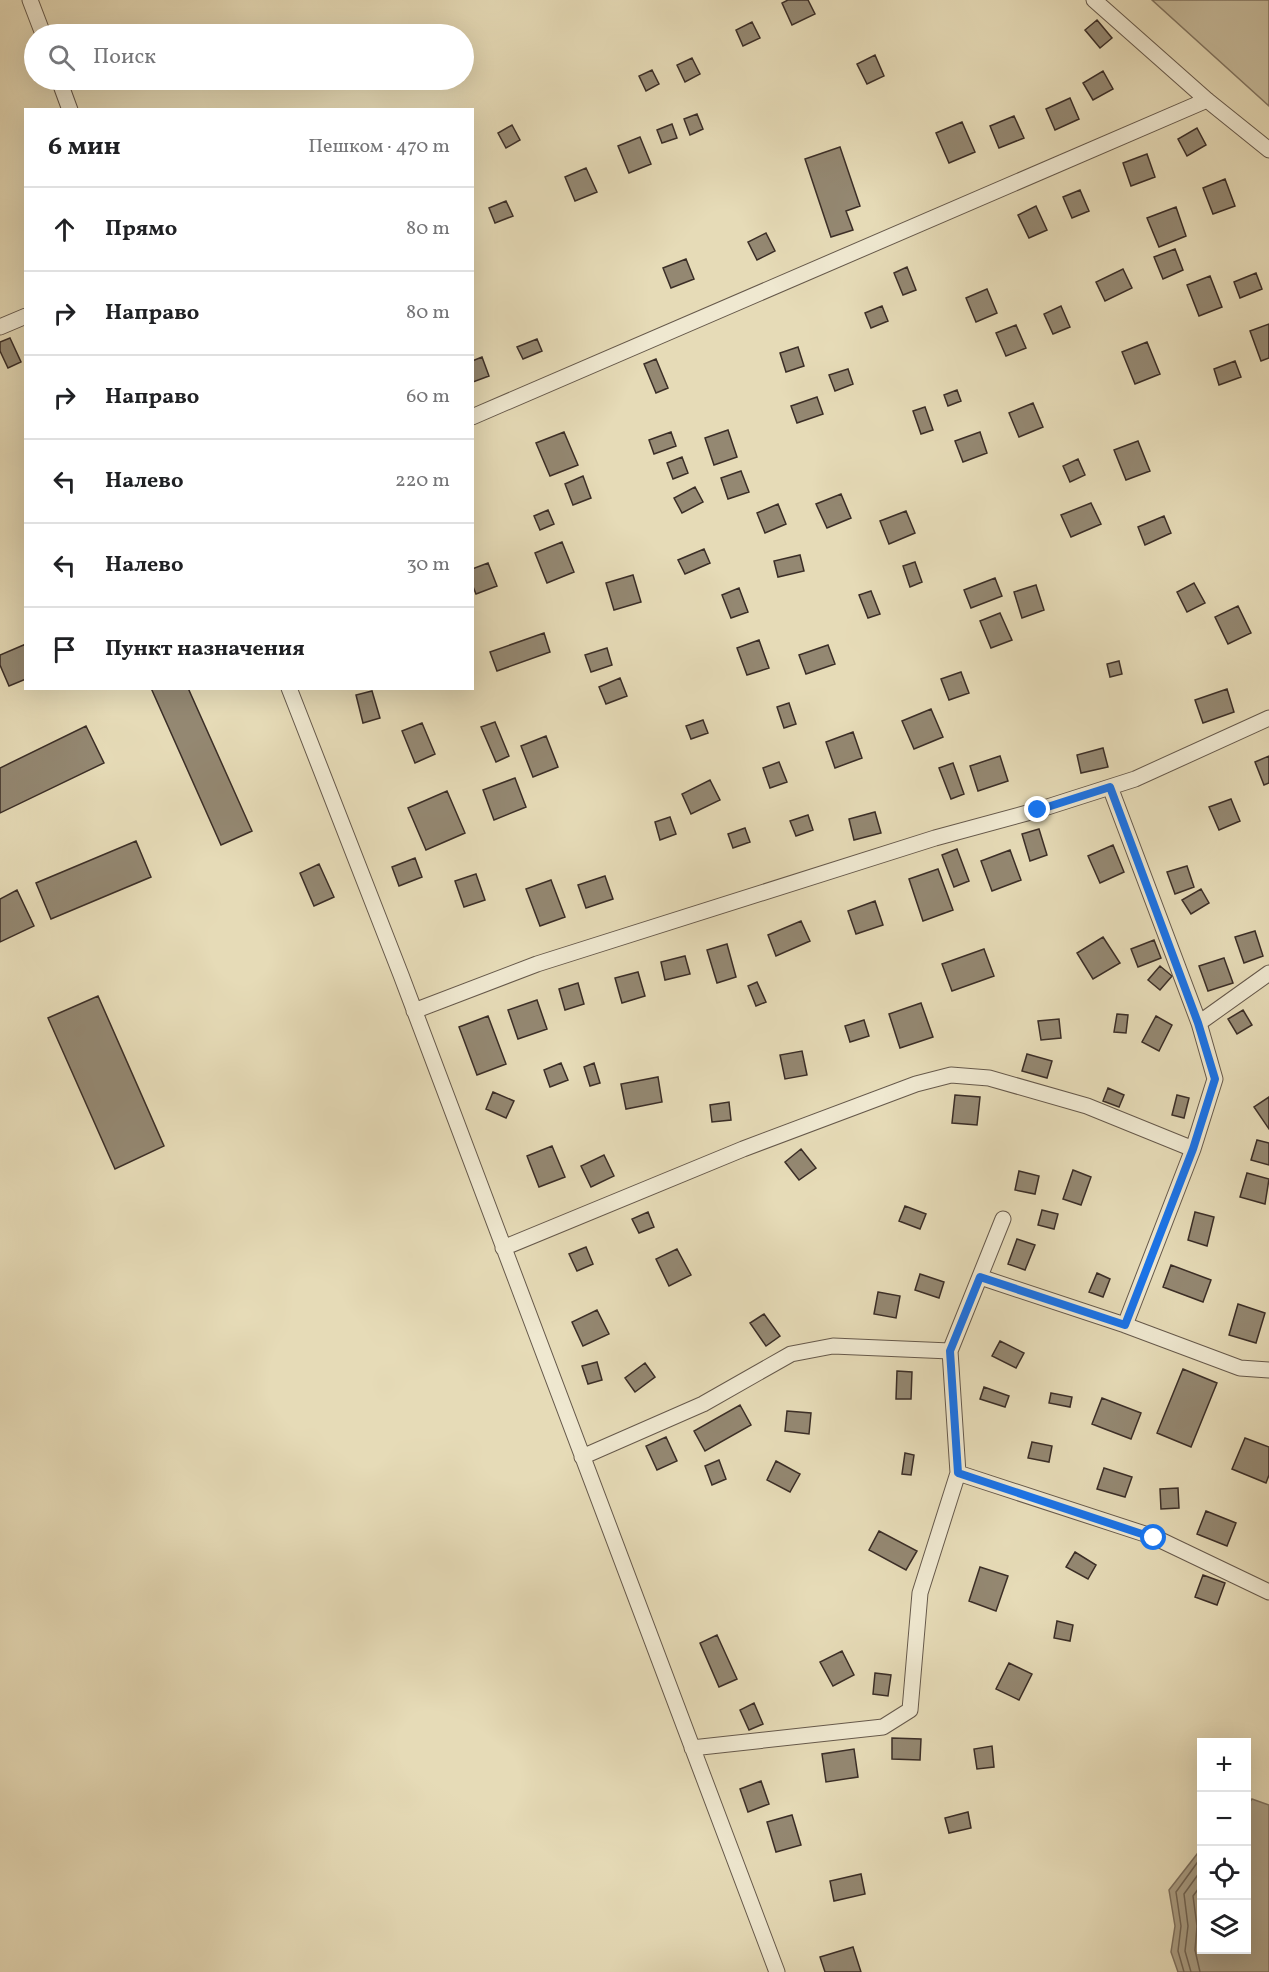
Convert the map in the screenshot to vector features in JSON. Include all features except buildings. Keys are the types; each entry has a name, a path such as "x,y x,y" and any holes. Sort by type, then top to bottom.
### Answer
{"street":[{"path":"30,0 39,24"},
{"path":"1094,0 1207,100 1269,150"},
{"path":"63,90 69,108"},
{"path":"474,416 1207,100"},
{"path":"0,327 24,317"},
{"path":"290,690 414,1011 777,1972"},
{"path":"414,1011 537,964 935,838 1135,779 1269,718"},
{"path":"1110,787 1198,1023 1215,1079 1193,1149 1125,1325"},
{"path":"1198,1023 1269,974"},
{"path":"504,1248 743,1149 916,1084 951,1075 989,1078 1087,1106 1193,1149"},
{"path":"692,1748 883,1727 910,1710 920,1593 958,1473 950,1351 1003,1219"},
{"path":"980,1277 1125,1325 1240,1368 1269,1370"},
{"path":"582,1457 703,1404 791,1354 832,1346 950,1351"},
{"path":"958,1473 1154,1538 1269,1592"}],"shaded area":[{"path":"1152,0 1269,0 1269,106"}],"water":[{"path":"1251,1800 1269,1805 1269,1972 1178,1972 1171,1952 1175,1926 1169,1890 1197,1854 1197,1954 1251,1954"}],"route":[{"path":"1038,810 1110,787 1198,1023 1215,1079 1193,1149 1125,1325 980,1277 950,1351 958,1473 1154,1538"}]}
